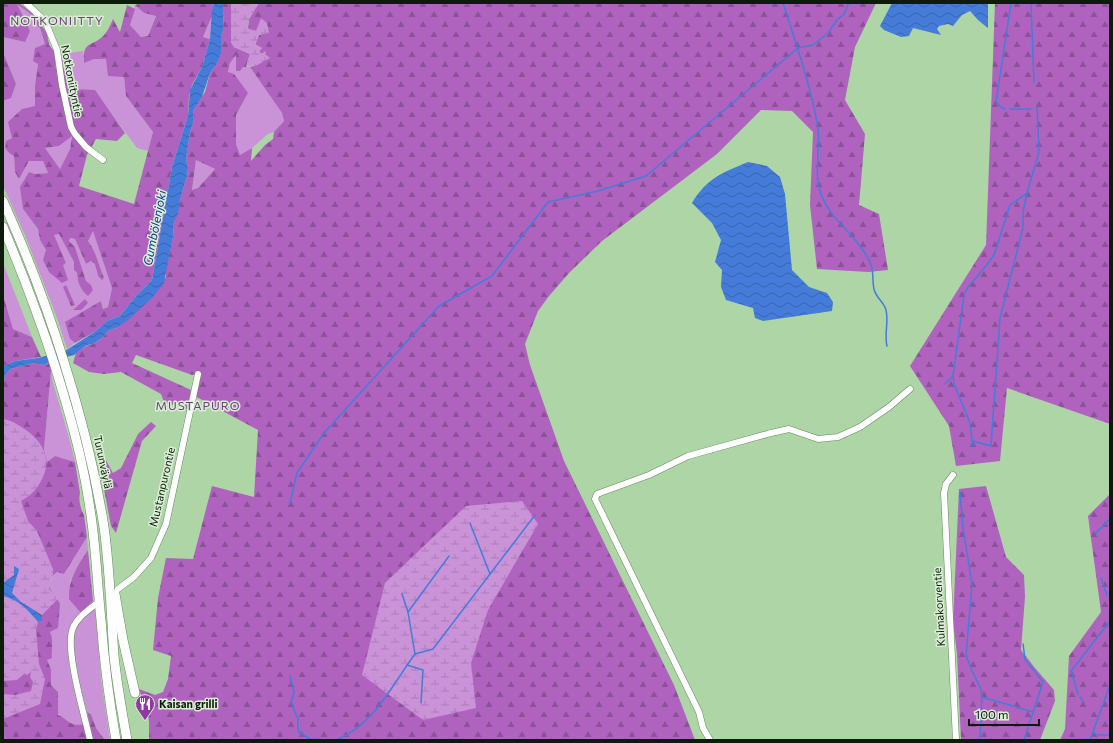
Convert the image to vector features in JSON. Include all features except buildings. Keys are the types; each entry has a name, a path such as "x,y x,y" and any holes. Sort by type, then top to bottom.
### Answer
{"highway":[{"name":"Turunväylä","path":"3,201 47,306 88,444 104,527 109,572 114,658 127,740"},
{"name":"Turunväylä","path":"3,227 37,310 79,446 90,508 97,564 108,695 116,740"},
{"path":"104,527 123,640 135,693"}],"street":[{"name":"Notkoniityntie","path":"26,3 45,22 57,50 62,85 71,127 86,147 103,160"},
{"name":"Mustanpurontie","path":"118,589 134,577 151,558 166,524 198,374"},
{"path":"710,740 703,728 699,712 595,499 597,494 649,475 688,456 771,433 790,429 818,439 838,437 860,427 889,407 910,389"},
{"name":"Kulmakorventie","path":"953,475 946,484 944,493 956,740"},
{"path":"90,740 71,656 70,638 72,629 78,620 96,604"}],"green space":[{"path":"3,3 19,3 32,13 47,33 49,45 54,51 56,69 64,69 70,89 95,90 125,133 117,141 96,139 87,155 79,186 134,204 153,132 126,96 124,77 108,76 106,59 94,59 84,63 85,50 89,45 105,34 113,19 120,32 127,5 135,9 130,25 141,37 148,36 156,16 144,13 135,5 142,3 214,3 212,16 203,37 210,39 202,67 192,85 189,96 188,116 172,167 152,280 136,296 120,316 107,321 96,331 75,343 70,339 65,322 101,301 103,309 108,307 112,288 93,231 88,241 93,249 104,278 102,280 98,276 95,264 91,261 86,264 75,239 70,238 69,241 75,247 86,281 90,284 93,290 88,296 80,286 77,273 74,270 74,262 59,234 54,235 66,263 63,265 68,280 62,283 49,272 43,260 46,250 40,240 38,229 23,209 20,187 29,172 35,174 48,173 43,161 29,161 19,179 15,172 14,156 5,148 6,141 12,138 8,122 22,109 35,106 35,85 38,64 33,61 35,48 45,44 40,28 34,23 32,15 17,4 30,31 25,42 3,37","holes":["72,136 70,149 60,169 45,148 59,146"]},
{"path":"16,3 32,15 34,23 40,28 45,44 38,64 35,85 35,106 12,138 6,141 5,148 14,156 15,172 19,179 29,161 43,161 48,173 35,174 30,172 23,209 38,229 40,240 46,250 62,265 66,263 53,234 59,234 74,262 74,270 77,273 77,279 90,284 86,281 75,247 69,241 69,238 75,239 86,264 91,261 95,264 98,276 104,278 95,254 88,241 93,230 112,288 108,307 104,310 101,301 70,339 75,343 67,349 57,318 25,235 3,186 3,101 11,98 16,84 3,52 3,37 25,42"},
{"path":"224,3 231,3 231,42 234,47 250,54 246,67 243,67 240,71 236,71 236,55 230,63 228,72 234,74 248,93 236,115 236,144 240,155 252,148 251,161 265,145 273,139 274,132 284,121 282,113 250,67 259,64 266,52 261,54 259,51 262,48 255,45 259,35 265,33 248,29 249,19 259,3 876,3 855,47 845,100 865,134 859,205 879,214 888,270 868,272 817,269 810,205 813,132 792,111 761,110 717,154 602,241 569,273 538,311 525,344 530,365 564,461 674,685 695,740 149,740 149,720 139,689 155,695 163,692 168,679 171,656 153,650 158,598 166,558 193,559 212,486 254,497 258,430 193,395 197,374 192,375 136,355 132,363 191,390 187,409 164,402 161,394 121,372 104,374 89,372 73,363 76,353 102,338 108,331 116,328 166,277 174,222 187,176 188,168 186,159 190,132 194,120 193,111 205,92 210,73 216,65 221,48","holes":["196,160 215,169 198,188 192,190"]},
{"path":"231,3 259,3 249,19 248,29 256,31 261,18 267,23 269,33 259,35 255,44 262,48 259,51 261,54 266,51 265,54 270,58 259,64 246,67 250,54 234,47 231,42"},
{"path":"995,3 1110,3 1110,424 1007,388 1000,461 956,466 949,426 910,366 986,245"},
{"path":"135,5 144,13 156,15 148,36 141,37 130,25"},
{"path":"212,16 210,39 203,37"},
{"path":"83,51 84,63 94,59 106,59 124,77 126,96 153,132 148,151 137,148 95,91 70,89 64,69 56,69 54,55"},
{"path":"3,52 16,84 11,98 3,101"},
{"path":"237,54 243,67 250,67 282,113 284,121 274,132 268,134 252,148 240,155 236,144 236,115 248,93 228,73 230,63"},
{"path":"72,135 70,149 60,169 45,148 59,146"},
{"path":"196,160 215,169 198,188 192,191"},
{"path":"3,263 32,337 13,329 3,295"},
{"path":"66,285 75,305 71,306 63,287"},
{"path":"3,295 13,329 32,337 41,357 15,361 3,366"},
{"path":"85,299 88,303 81,310 73,310"},
{"path":"34,363 45,365 49,363 51,370 44,450 47,462 55,456 75,462 80,493 79,495 87,537 64,574 57,572 49,581 50,588 60,604 58,628 50,632 52,641 52,658 47,660 51,669 51,685 58,692 58,715 72,724 84,724 87,740 3,740 3,385 5,375 11,369"},
{"path":"51,370 53,383 75,462 55,456 47,463 44,450"},
{"path":"3,419 13,422 30,433 41,446 44,453 46,467 44,474 35,490 21,501 28,521 37,531 53,569 49,589 58,599 42,615 42,621 38,622 36,629 39,664 45,679 40,704 3,719 3,694 15,695 31,691 33,682 30,677 31,672 27,675 24,674 17,680 3,681"},
{"path":"151,422 156,426 142,441 116,533 111,526 99,462 103,455 113,473 121,468 138,434"},
{"path":"986,486 1006,557 1024,575 1025,597 1021,650 1054,690 1055,701 1040,740 961,740 957,654 953,621 959,489"},
{"path":"1110,494 1110,740 1060,740 1065,729 1069,656 1101,612 1088,516"},
{"path":"522,501 538,524 488,610 471,663 476,708 423,720 362,675 385,583 466,506"},
{"path":"87,537 88,550 77,567 70,582 84,610 71,629 68,641 69,664 84,724 75,725 58,715 58,692 51,685 51,669 47,660 52,657 50,632 58,628 58,599 49,589 49,586 53,577 58,571 64,574"},
{"path":"88,550 93,601 80,612 69,599 69,592 74,573"},
{"path":"95,608 101,679 110,740 105,740 96,728 91,714 87,712 73,652 74,635 79,623"},
{"path":"87,712 91,714 96,728 105,740 93,740"}],"water":[{"path":"214,3 224,3 221,53 216,65 210,73 202,97 193,111 194,120 190,132 186,159 188,168 187,176 180,200 178,214 174,222 173,237 164,283 154,296 127,321 108,331 102,338 93,344 87,345 74,355 51,361 45,365 34,363 11,369 5,375 3,386 3,366 15,361 38,358 65,351 96,331 107,321 120,316 136,296 152,280 172,167 188,116 190,90 202,67 210,39 212,10"},
{"path":"892,3 988,3 988,28 970,11 962,15 953,26 948,24 939,26 937,29 941,35 913,28 909,36 901,37 884,30 880,26"},
{"path":"748,162 767,166 780,177 785,194 792,270 809,287 827,293 833,302 832,311 763,321 755,318 753,308 726,300 721,287 722,270 715,262 721,240 712,223 692,203 709,182 723,173"},
{"path":"14,566 19,569 12,593 21,602 42,615 42,621 38,622 23,606 14,600 3,596 3,583 14,575"}],"waterway":[{"path":"783,3 803,65 815,112 819,136 817,170 821,194 832,213 860,246 871,265 873,286 886,310 887,346"},
{"path":"290,503 297,473 324,433 439,306 492,276 548,202 598,191 646,176 798,48 813,45 828,33 837,20 844,14 849,3"},
{"path":"1005,109 996,102 1011,3"},
{"path":"1031,3 1034,82"},
{"path":"973,447 970,423 954,384 953,376 964,295 968,287 994,255 1010,205 1027,193 1039,152 1037,106"},
{"path":"1010,109 1031,109"},
{"path":"973,441 991,446 1000,318 1023,228 1023,212 1027,193"},
{"path":"945,384 953,376"},
{"path":"960,492 963,528 972,584 966,655 981,689 980,738"},
{"path":"415,654 433,649 535,515"},
{"path":"1095,534 1110,519"},
{"path":"470,523 490,574"},
{"path":"408,612 449,556"},
{"path":"1101,578 1107,595"},
{"path":"402,594 408,612 415,654"},
{"path":"1078,694 1071,671 1110,621"},
{"path":"1023,644 1025,659 1043,682 1024,740"},
{"path":"336,740 361,725 372,714 390,691 415,654"},
{"path":"407,665 423,670 421,703"},
{"path":"290,676 294,692 291,703 298,719 299,732 310,739 331,740"},
{"path":"1090,740 1110,685"},
{"path":"982,697 1033,712"},
{"path":"1080,697 1083,701"},
{"path":"1093,732 1097,735 1110,735"},
{"path":"1076,740 1091,739"}],"place":[{"name":"Kaisan grilli","path":"145,721"}],"district":[{"name":"NOTKONIITTY","path":"57,21"},
{"name":"MUSTAPURO","path":"198,406"}],"water label":[{"name":"Gumbölenjoki","path":"155,228"}]}
